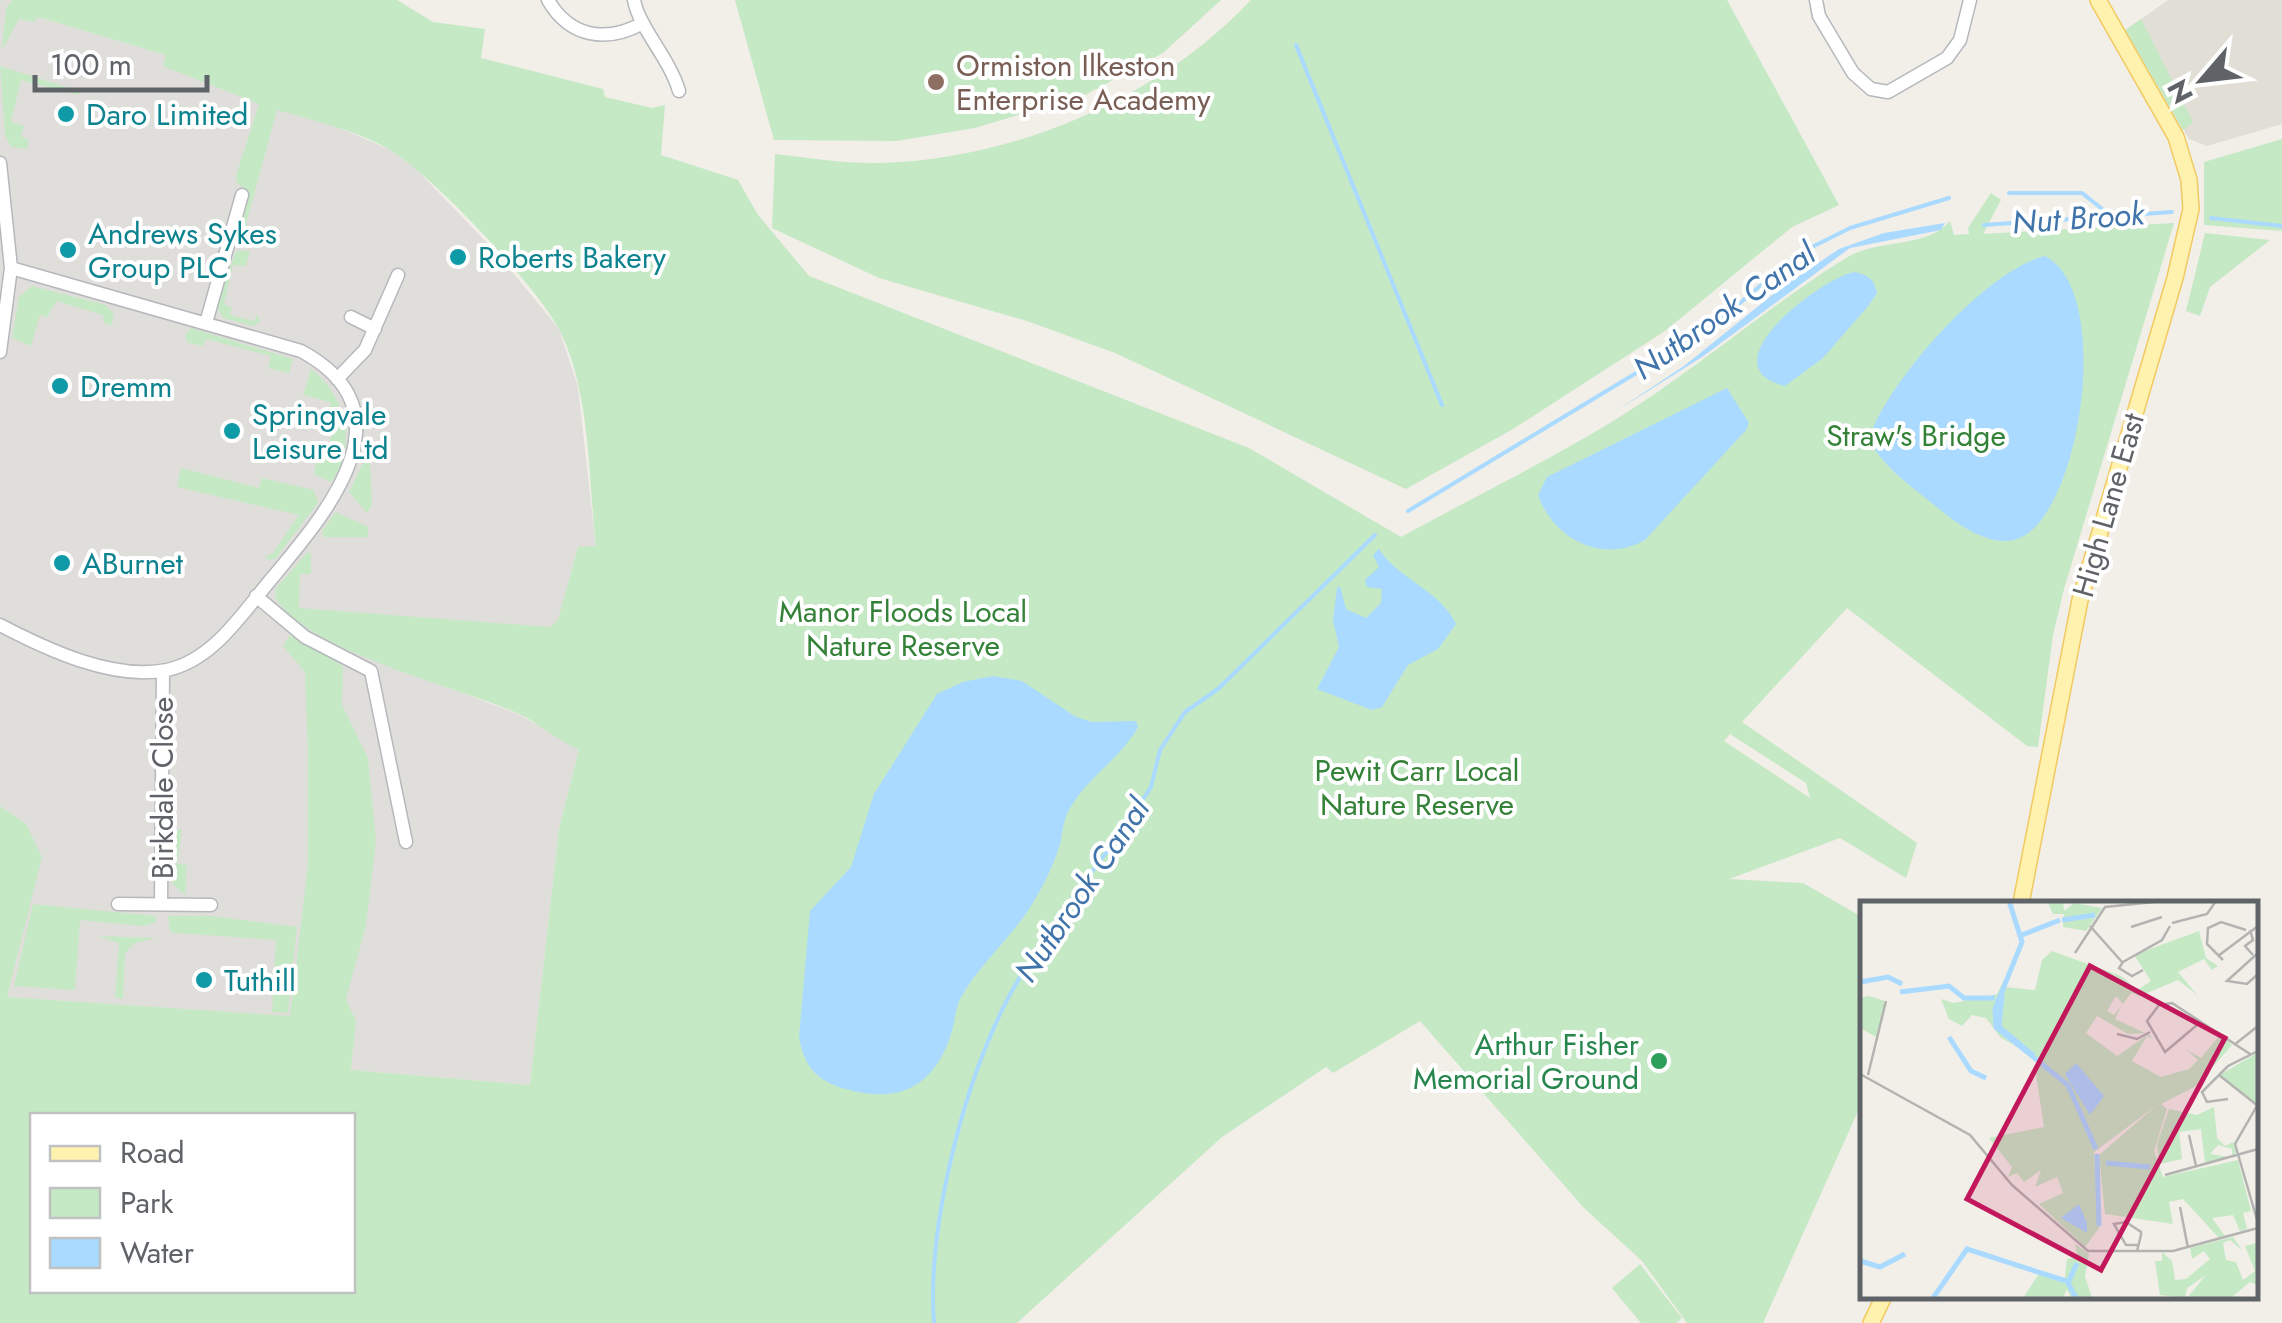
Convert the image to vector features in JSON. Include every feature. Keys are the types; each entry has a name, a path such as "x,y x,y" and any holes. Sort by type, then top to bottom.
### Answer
{"main road":[{"name":"High Lane East","path":"2021,901 2080,600 2188,228 2187,170 2164,114 2098,0"},
{"path":"1871,1323 1883,1298"}],"street":[{"path":"548,0 564,23 585,32 615,36 644,22"},
{"path":"634,0 673,68 680,90"},
{"path":"1816,0 1819,16 1853,73 1871,89 1888,92 1948,58 1960,40 1970,0"},
{"path":"673,68 688,64"},
{"path":"0,163 7,272 0,352"},
{"path":"206,323 242,195"},
{"path":"0,626 40,644 115,668 163,671 204,653 256,596 346,480 355,452 356,429 338,379 301,351 7,272"},
{"path":"338,379 359,358 376,329 398,275"},
{"path":"351,316 376,329"},
{"path":"256,596 305,637 371,671 406,842"},
{"name":"Birkdale Close","path":"161,904 163,671"},
{"path":"366,714 380,713"},
{"name":"Birkdale Close","path":"118,904 211,905"}],"shaded area":[{"path":"0,0 13,0 7,8 167,55 389,149 416,169 495,251 559,329 578,387 596,547 578,547 559,620 550,627 297,617 358,654 518,714 580,749 559,828 530,1085 351,1070 355,1021 7,997 41,857 26,824 0,806"},
{"path":"2168,0 2282,0 2282,124 2207,146 2189,139 2126,30"}],"green space":[{"path":"13,0 397,0 433,22 485,29 481,58 603,89 605,97 652,108 665,105 661,155 738,180 758,215 809,276 1249,448 1401,537 1615,420 1846,258 1929,236 1950,221 1954,235 1969,234 1968,228 1991,193 2001,200 1983,234 2174,223 2064,589 2053,635 2038,747 2027,746 1847,608 1742,722 1917,843 1906,878 1840,838 1729,879 1803,883 1860,916 1860,1106 1763,1323 1687,1323 1642,1261 1584,1208 1420,1021 1333,1073 1326,1067 1222,1137 1017,1323 0,1323 0,806 26,824 42,857 7,997 290,1016 308,864 308,754 305,672 283,646 290,635 343,666 342,705 368,758 376,840 366,925 346,999 356,1021 351,1070 530,1085 559,828 579,750 519,714 387,666 317,634 292,616 275,597 276,588 308,552 311,574 300,574 299,608 550,627 558,620 578,547 596,546 583,407 559,329 505,258 427,179 372,141 277,110 246,224 254,230 248,237 240,226 246,189 237,183 236,176 259,104 163,66 166,55 38,17 35,22 19,19 2,50 6,8","holes":["1730,734 1806,783 1810,798 1724,741"]},
{"name":"Ormiston Ilkeston Enterprise Academy","path":"735,0 1221,0 1163,53 1087,94 975,128 896,141 774,140"},
{"path":"1251,0 1727,0 1839,205 1792,227 1665,331 1513,429 1406,489 1115,353 1027,321 879,278 772,228 775,154 882,163 933,159 1033,136 1129,94 1214,35"},
{"path":"2141,19 2193,122 2183,130 2125,30"},
{"path":"0,66 79,91 78,95 21,80 11,122 24,126 21,136 28,140 28,149 11,147 5,135"},
{"path":"2282,139 2282,231 2204,225 2204,162"},
{"path":"2205,233 2270,240 2210,287 2200,316 2186,311"},
{"path":"236,251 250,251 246,266 233,265 224,304 232,308 230,315 254,321 257,314 260,321 254,326 223,318 217,306"},
{"path":"32,286 106,305 114,314 112,325 104,323 103,315 57,301 47,317 40,315 31,346 12,338 19,297"},
{"path":"191,328 293,359 289,373 268,368 271,356 206,339 203,346 188,343 185,335"},
{"path":"311,369 332,393 344,422 344,453 331,482 314,474 318,454 326,453 337,417 329,414 330,402 303,395"},
{"path":"365,459 370,460 372,505 367,513 349,492"},
{"path":"181,468 259,488 262,478 314,490 318,503 276,558 269,560 265,557 273,553 299,515 177,487"},
{"path":"336,512 368,527 368,537 323,537 322,531"},
{"path":"174,817 174,829 182,830 177,864 187,865 185,895 172,883"},
{"path":"33,904 156,916 156,922 144,926 80,920 75,990 14,986"},
{"path":"168,916 211,916 297,927 288,1013 272,1012 276,940 175,933 170,931"},
{"path":"99,936 156,938 135,943 125,953 123,999 115,998 119,943"},
{"path":"1640,1264 1682,1318 1676,1323 1641,1323 1612,1288"}],"water":[{"path":"1945,223 1941,230 1850,248 1702,357 1616,411 1684,366 1781,288 1839,249 1884,233"},
{"path":"2045,256 2067,278 2079,314 2084,358 2080,406 2071,453 2056,495 2037,525 2014,540 1994,540 1964,527 1909,485 1882,459 1869,439 1896,388 1942,331 1995,282"},
{"path":"1854,272 1870,278 1877,293 1823,358 1785,386 1763,376 1757,361 1763,343 1777,324 1818,290"},
{"path":"1727,388 1749,423 1746,430 1645,540 1629,547 1597,548 1568,535 1545,511 1538,495 1547,477"},
{"path":"1379,549 1441,603 1456,624 1438,649 1408,665 1382,707 1372,710 1317,689 1339,647 1333,620 1337,588 1340,586 1346,609 1366,618 1381,603 1382,589 1367,587 1365,580 1379,567 1373,555"},
{"path":"993,676 1022,681 1076,717 1092,722 1136,721 1138,727 1074,802 1043,884 1023,918 961,997 951,1034 935,1067 924,1079 897,1092 864,1093 836,1086 813,1071 799,1037 810,911 851,867 874,794 937,694 963,682"}],"waterway":[{"path":"1296,45 1442,405"},
{"name":"Nutbrook Canal","path":"2009,193 2082,193 2111,216"},
{"name":"Nutbrook Canal","path":"1408,511 1709,329 1798,254 1850,228 1949,198"},
{"name":"Nut Brook","path":"1984,225 2172,212"},
{"name":"Nut Brook","path":"2211,218 2282,226"},
{"name":"Nutbrook Canal","path":"934,1323 936,1247 950,1164 987,1044 1018,981 1151,787 1160,750 1185,712 1218,689 1375,535"}],"place":[{"name":"Ormiston Ilkeston Enterprise Academy","path":"936,82"},
{"name":"Daro Limited","path":"66,114"},
{"name":"Andrews Sykes Group PLC","path":"68,250"},
{"name":"Roberts Bakery","path":"458,257"},
{"name":"Dremm","path":"60,386"},
{"name":"Springvale Leisure Ltd","path":"232,431"},
{"name":"ABurnet","path":"62,563"},
{"name":"Tuthill","path":"204,980"},
{"name":"Arthur Fisher Memorial Ground","path":"1659,1061"}],"park label":[{"name":"Straw's Bridge","path":"1916,435"},
{"name":"Manor Floods Local Nature Reserve","path":"903,628"},
{"name":"Pewit Carr Local Nature Reserve","path":"1417,787"}]}
